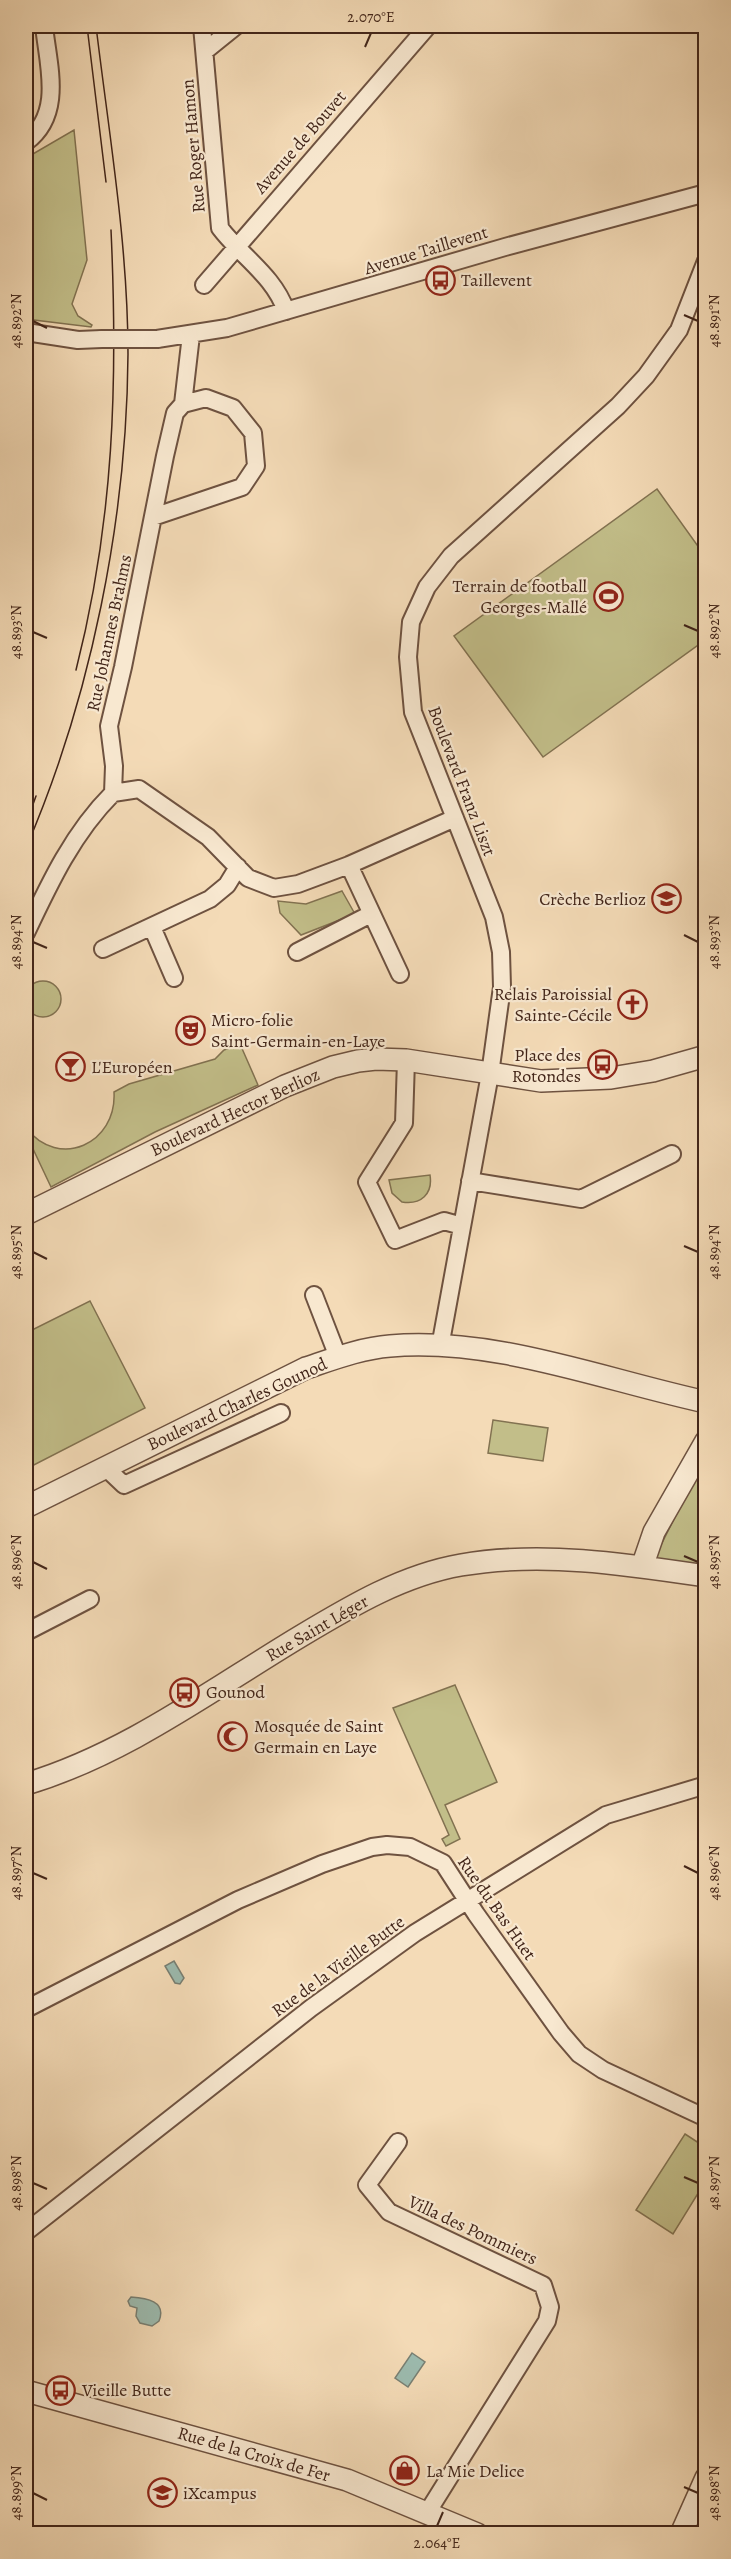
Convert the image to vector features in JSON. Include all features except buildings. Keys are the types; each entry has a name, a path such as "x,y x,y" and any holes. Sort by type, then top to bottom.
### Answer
{"street":[{"path":"26,142 40,129 50,109 52,93 44,26"},
{"name":"Rue Roger Hamon","path":"202,26 220,228 234,247 268,277 277,290 286,311"},
{"path":"205,51 236,26"},
{"name":"Avenue de Bouvet","path":"204,285 234,247 428,26"},
{"name":"Avenue Taillevent","path":"26,332 78,340 157,339 227,328 505,247 705,193"},
{"name":"Boulevard Franz Liszt","path":"440,1347 490,1074 502,987 501,952 494,917 413,712 408,657 411,622 427,587 451,556 618,406 646,376 678,330 705,261"},
{"name":"Rue Johannes Brahms","path":"113,793 114,766 109,726 175,413 183,404 191,335"},
{"path":"153,518 242,487 256,466 253,433 233,408 206,398 183,404"},
{"path":"26,933 57,868 88,818 113,793 139,789 208,837 248,878 274,888 298,884 349,865 455,818"},
{"path":"349,865 400,974"},
{"path":"103,949 210,899 227,885 238,867"},
{"path":"297,952 371,914"},
{"path":"152,927 174,978"},
{"name":"Boulevard Hector Berlioz","path":"26,1215 244,1105 333,1067 376,1059 406,1060 541,1080 611,1078 653,1071 705,1056"},
{"path":"406,1060 404,1123 367,1182 395,1240 444,1221 462,1226"},
{"path":"470,1181 581,1199 672,1154"},
{"path":"314,1295 338,1357"},
{"name":"Boulevard Charles Gounod","path":"26,1507 306,1368 338,1357 390,1346 487,1349 705,1402"},
{"path":"105,1467 124,1485 281,1413"},
{"path":"642,1567 654,1532 705,1441"},
{"name":"Rue Saint Léger","path":"26,1784 93,1759 135,1738 362,1599 434,1571 514,1559 642,1567 705,1576"},
{"path":"26,1632 90,1599"},
{"name":"Rue de la Vieille Butte","path":"26,2232 311,2008 415,1932 606,1815 705,1785"},
{"name":"Rue du Bas Huet","path":"26,2009 238,1900 322,1864 372,1847 387,1845 410,1847 427,1853 443,1863 467,1902 561,2033 579,2054 603,2070 705,2118"},
{"name":"Villa des Pommiers","path":"398,2142 367,2185 389,2212 543,2285 550,2307 547,2321 427,2513"},
{"name":"Rue de la Croix de Fer","path":"26,2391 347,2480 477,2534"},
{"path":"681,2534 705,2478"}],"shaded area":[{"path":"74,130 87,260 72,304 78,316 92,325 91,327 26,319 26,158"},
{"name":"Terrain de football Georges-Mallé","path":"657,489 705,556 705,640 543,757 454,636"},
{"path":"342,891 355,914 301,935 280,913 278,901 306,904"},
{"path":"43,981 56,986 61,999 56,1012 43,1017 30,1012 25,999 30,986"},
{"path":"240,1044 258,1085 155,1132 51,1187 26,1134 26,1128 39,1141 54,1147 69,1149 84,1145 96,1137 106,1125 112,1110 114,1092 129,1084 215,1059 224,1050"},
{"path":"430,1175 430,1188 420,1200 402,1202 392,1193 389,1180"},
{"path":"90,1301 145,1408 26,1469 26,1333"},
{"path":"493,1420 548,1428 543,1461 488,1453"},
{"path":"705,1457 705,1566 654,1559"},
{"path":"455,1685 497,1782 445,1805 460,1839 446,1846 442,1839 449,1835 393,1708"},
{"path":"174,1961 184,1978 180,1984 175,1983 165,1966"},
{"path":"685,2134 705,2147 705,2182 673,2234 636,2210"},
{"path":"131,2297 143,2298 158,2305 161,2314 159,2321 152,2326 140,2323 136,2316 137,2308 130,2306 128,2301"},
{"path":"412,2353 425,2362 408,2387 395,2378"}],"tram line":[{"path":"87,26 106,182"},
{"path":"26,848 49,790 87,669 101,606 121,480 128,354 125,272 96,26"},
{"path":"76,670 89,615 106,505 113,397 111,230"},
{"path":"26,824 36,796"}],"place":[{"name":"Taillevent","path":"440,280"},
{"name":"Terrain de football Georges-Mallé","path":"608,596"},
{"name":"Crèche Berlioz","path":"667,899"},
{"name":"Relais Paroissial Sainte-Cécile","path":"633,1004"},
{"name":"Micro-folie Saint-Germain-en-Laye","path":"190,1030"},
{"name":"Place des Rotondes","path":"602,1065"},
{"name":"L'Européen","path":"70,1067"},
{"name":"Gounod","path":"185,1692"},
{"name":"Mosquée de Saint Germain en Laye","path":"233,1736"},
{"name":"Vieille Butte","path":"61,2390"},
{"name":"La Mie Delice","path":"405,2471"},
{"name":"iXcampus","path":"162,2493"}]}
